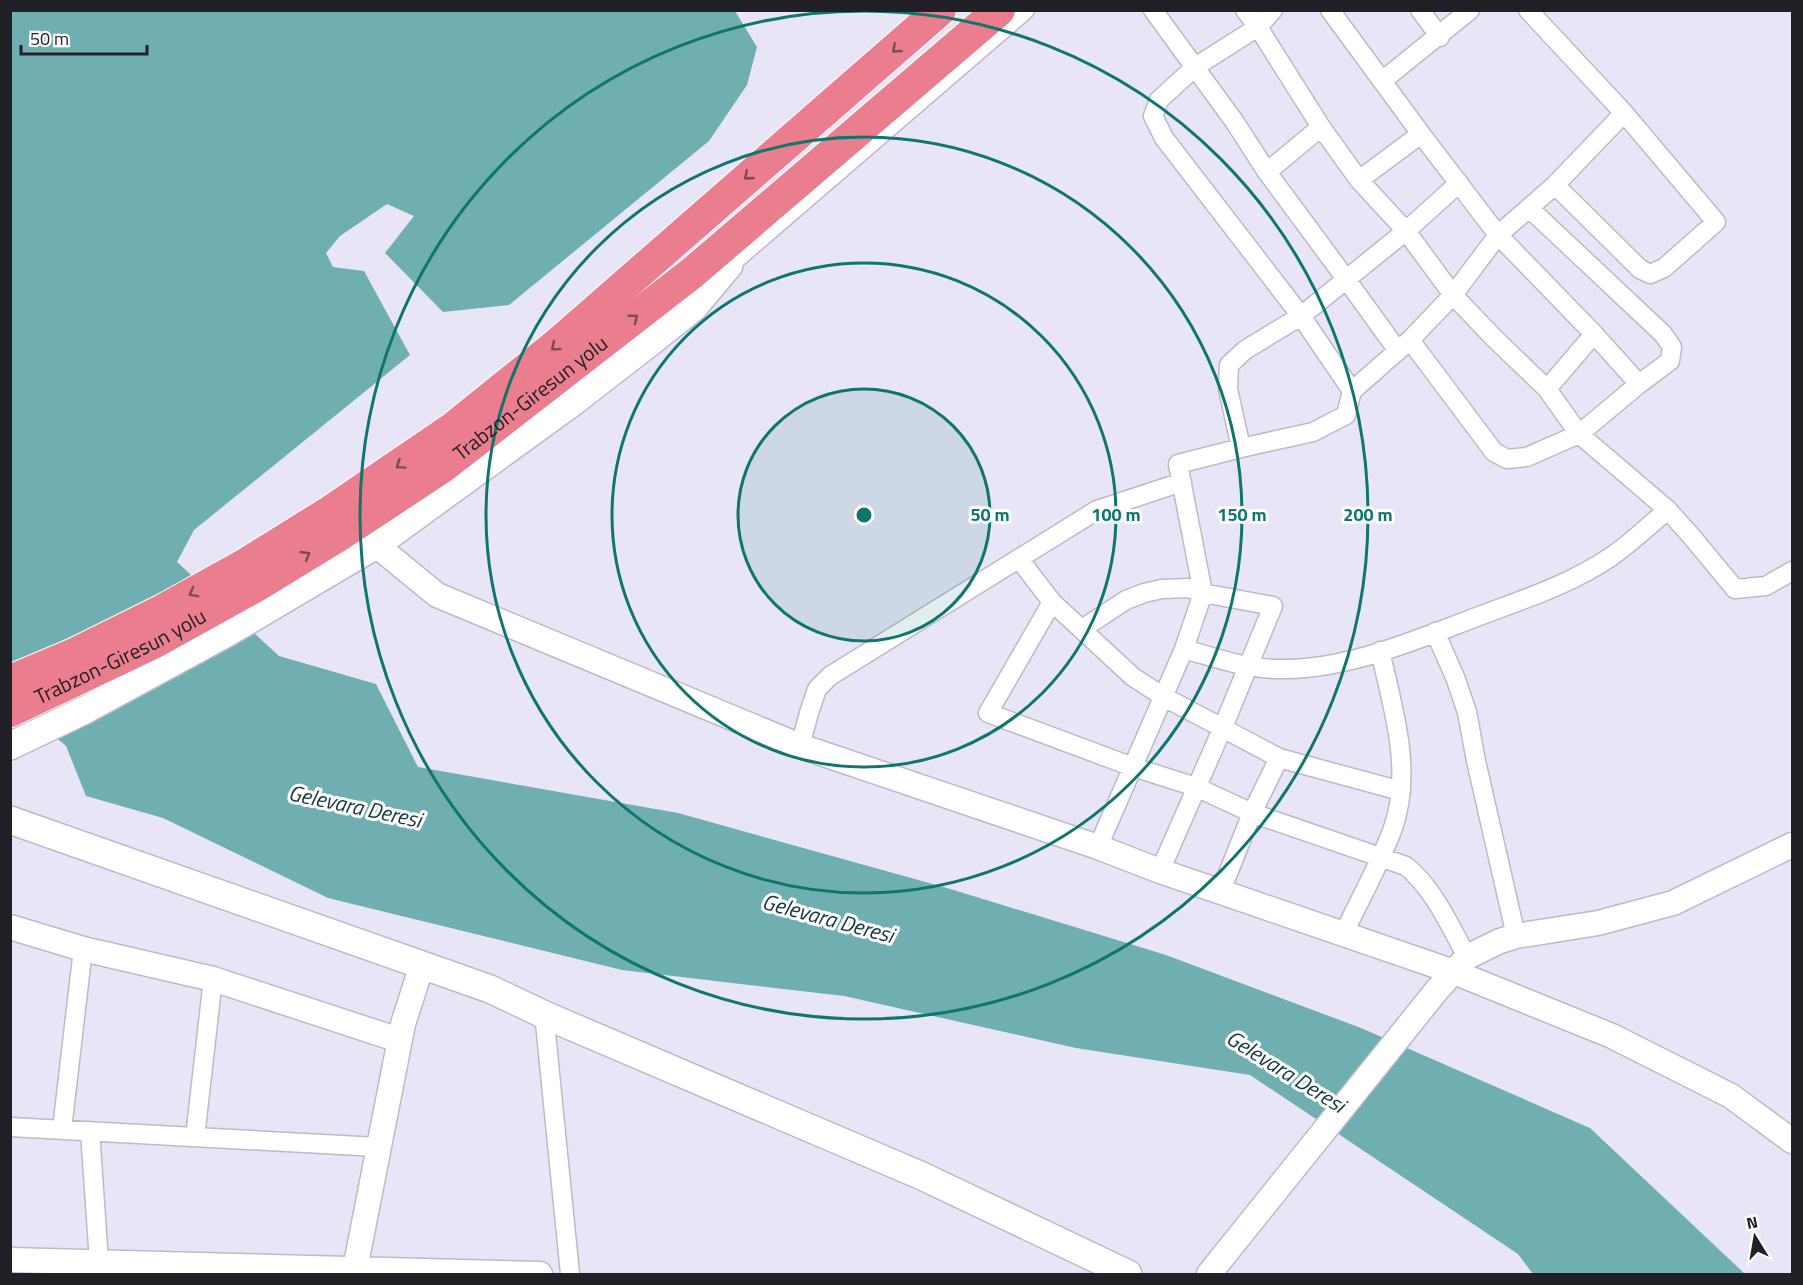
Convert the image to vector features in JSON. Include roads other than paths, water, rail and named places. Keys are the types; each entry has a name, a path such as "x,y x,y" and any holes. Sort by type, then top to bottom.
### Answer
{"highway":[{"name":"Trabzon-Giresun yolu","path":"10,681 72,655 143,620 258,585 331,511 453,428 556,345 940,10"},
{"name":"Trabzon-Giresun yolu","path":"10,711 154,642 258,585 441,468 692,273 728,254 999,10"}],"main road":[{"path":"10,746 85,710 227,633 258,585 376,545 573,402 693,308 728,254"},
{"path":"10,820 490,989 547,1016 922,1176 1128,1275"}],"street":[{"path":"728,254 1025,10"},
{"path":"1153,10 1234,121 1267,172 1346,279 1494,452 1507,459 1527,457 1579,434 1670,361 1672,347 1663,334 1528,208"},
{"path":"1245,10 1359,180 1406,231 1453,295 1547,389 1579,434 1668,510 1735,589 1766,586 1792,571"},
{"path":"1273,10 1258,27 1195,67 1159,100 1153,116 1164,138 1301,316 1352,391"},
{"path":"1330,10 1498,235 1639,384"},
{"path":"1420,10 1440,36"},
{"path":"1382,81 1470,10"},
{"path":"1528,10 1624,113 1716,222 1664,268 1650,274 1640,269 1555,185"},
{"path":"1098,847 1164,697 1203,593 1178,464 1313,432 1346,415 1352,391 1404,346 1453,295 1498,235 1555,185 1624,113"},
{"path":"1267,172 1322,127"},
{"path":"1359,180 1421,134"},
{"path":"1241,448 1228,389 1229,365 1245,350 1301,316 1406,231 1459,183"},
{"path":"1547,389 1594,334"},
{"path":"800,746 817,689 830,676 1096,510 1182,482"},
{"path":"1184,648 1247,667 1279,669 1314,668 1357,658 1435,633 1554,588 1612,556 1668,510"},
{"path":"376,545 437,595 800,746 1344,933 1461,964 1731,1096 1792,1141"},
{"path":"1020,559 1052,602 1132,677 1164,697 1279,758 1401,791"},
{"path":"1082,630 1126,600 1162,589 1188,588 1273,606 1160,871"},
{"path":"1052,602 988,713 1133,767 1196,787 1251,813 1406,866 1417,875 1429,891 1461,964"},
{"path":"1435,633 1455,677 1467,712 1476,762 1516,936"},
{"path":"1344,933 1393,827 1401,791 1399,741 1394,708 1380,651"},
{"path":"1221,891 1251,813 1279,758"},
{"path":"1209,1275 1437,990 1461,964 1516,936 1598,923 1673,903 1792,845"},
{"path":"10,927 83,949 213,980 399,1040"},
{"path":"62,1130 83,949"},
{"path":"355,1269 399,1040 422,965"},
{"path":"195,1137 213,980"},
{"path":"547,1016 545,1023 570,1275"},
{"path":"10,1126 378,1147"},
{"path":"90,1131 99,1262"},
{"path":"10,1260 72,1268 99,1262 151,1269 321,1271 355,1269 540,1275"}],"water":[{"name":"Gelevara Deresi","path":"11,11 735,11 757,47 747,85 709,141 509,305 443,312 385,253 414,216 387,204 340,236 326,253 333,267 364,271 410,355 194,530 177,562 279,656 376,684 418,767 678,813 947,888 1166,955 1361,1028 1590,1128 1745,1274 1533,1274 1518,1254 1250,1075 1076,1048 844,996 622,970 328,898 163,818 86,796 66,746 11,699"}]}
